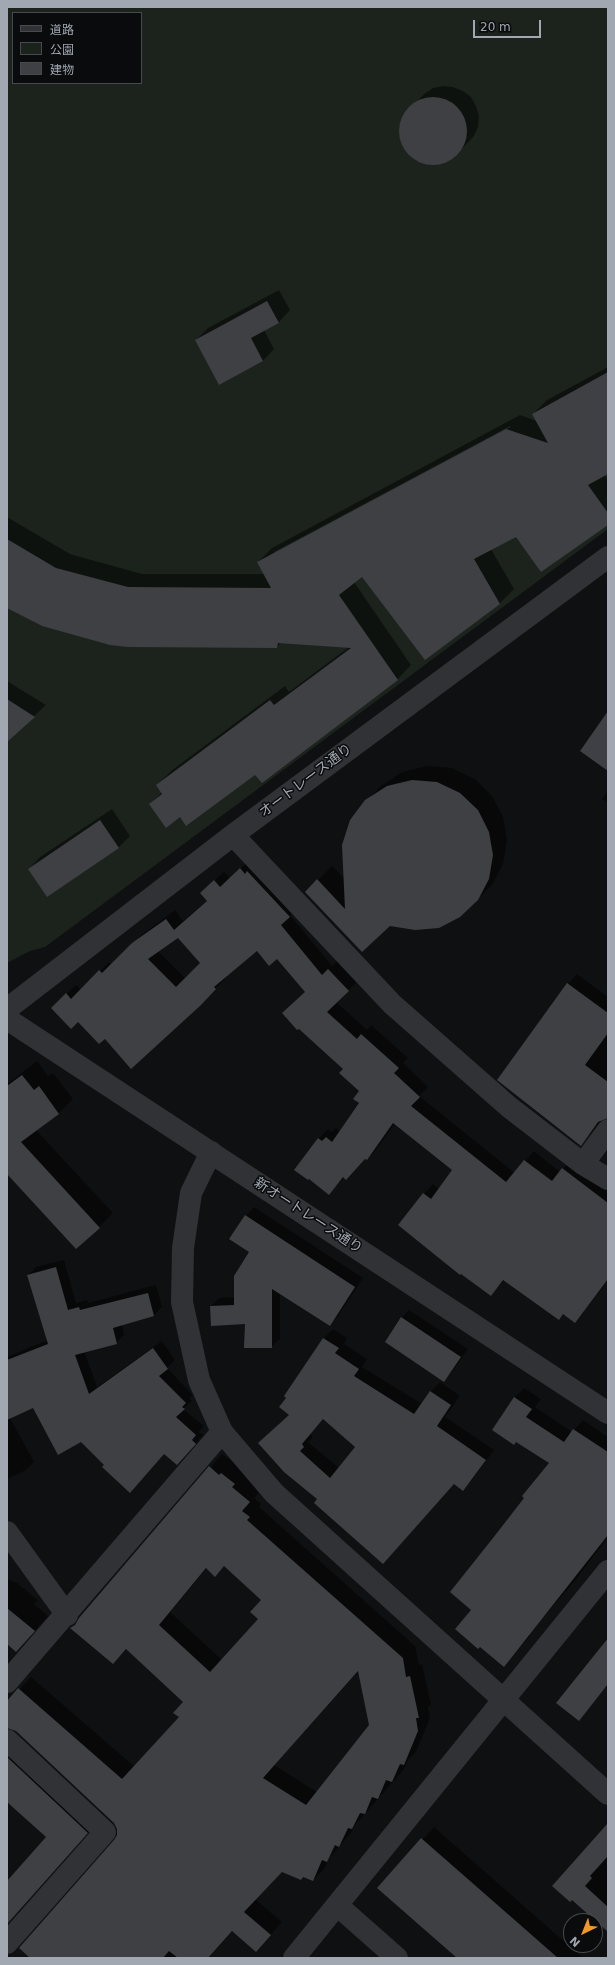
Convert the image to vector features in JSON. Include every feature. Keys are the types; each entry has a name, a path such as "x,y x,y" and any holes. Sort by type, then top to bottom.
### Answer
{"street":[{"name":"オートレース通り","path":"7,1009 233,835 608,557"},
{"path":"233,835 392,1004 509,1107 583,1164 608,1179"},
{"name":"新オートレース通り","path":"7,1019 608,1413"},
{"path":"583,1164 608,1130"},
{"path":"211,1152 191,1193 183,1248 182,1302 199,1380 222,1432 274,1493 608,1794"},
{"path":"7,1682 67,1615 222,1432"},
{"path":"7,1532 67,1615"},
{"path":"294,1958 608,1571"},
{"path":"7,1740 105,1832 7,1943"},
{"path":"337,1905 397,1958"},
{"path":"7,1954 12,1958"}],"green space":[{"path":"7,7 608,7 608,529 45,947 30,951 7,963"}],"building":[{"path":"433,97 446,100 457,107 464,118 467,131 464,144 457,155 446,162 433,165 420,162 409,155 402,144 399,131 402,118 409,107 420,100"},
{"path":"267,301 279,323 251,338 263,361 219,385 195,340"},
{"path":"608,372 608,474 588,485 608,513 608,525 541,572 516,537 474,559 500,604 425,660 362,577 339,595 398,680 262,783 255,775 186,826 180,817 166,828 149,804 162,794 156,785 270,700 274,705 351,648 278,643 277,648 128,647 110,645 42,626 7,608 7,539 56,568 128,587 271,588 257,562 506,429 548,443 532,414"},
{"path":"7,699 35,717 7,742"},
{"path":"608,711 608,771 580,751"},
{"path":"412,780 437,782 460,793 478,810 489,832 493,855 489,879 478,900 460,917 439,928 415,930 390,926 362,952 305,892 317,879 345,909 342,845 350,820 365,800 387,786"},
{"path":"100,820 119,848 47,897 28,869"},
{"path":"240,868 245,874 247,871 290,917 281,925 322,975 328,969 349,991 327,1012 357,1039 361,1034 399,1068 394,1073 420,1097 411,1106 506,1182 524,1160 552,1181 562,1168 608,1203 608,1279 575,1323 563,1314 559,1320 503,1280 491,1296 461,1274 460,1275 398,1225 423,1193 431,1199 452,1170 393,1123 367,1160 365,1159 346,1180 343,1177 329,1195 309,1179 308,1180 294,1170 318,1138 322,1141 326,1137 332,1142 359,1103 353,1099 359,1091 339,1073 343,1069 299,1029 297,1030 282,1013 305,992 277,959 269,966 257,951 214,987 216,989 201,1005 131,1069 105,1039 99,1044 78,1022 71,1029 51,1008 66,993 71,999 99,970 102,973 132,943 166,919 174,930 207,901 200,893 214,880 220,887","holes":["178,938 200,963 176,987 148,959"]},
{"path":"567,983 608,1013 608,1033 585,1065 608,1082 608,1118 598,1122 581,1146 497,1080"},
{"path":"22,1075 34,1090 39,1086 59,1114 21,1142 100,1228 76,1249 7,1174 7,1086"},
{"path":"245,1215 355,1287 330,1326 272,1289 272,1348 244,1348 245,1324 211,1326 210,1306 234,1305 234,1276 249,1252 229,1239"},
{"path":"56,1267 68,1310 79,1307 80,1310 148,1293 154,1316 113,1328 117,1344 75,1355 89,1394 153,1348 168,1369 159,1376 186,1403 182,1407 185,1409 176,1417 196,1435 192,1440 196,1444 177,1465 164,1454 130,1493 102,1467 104,1465 81,1442 58,1455 33,1408 7,1420 7,1360 48,1344 27,1275"},
{"path":"401,1317 461,1357 444,1382 385,1342"},
{"path":"323,1338 339,1348 335,1353 359,1369 354,1376 414,1414 430,1391 451,1405 437,1426 486,1460 463,1491 454,1484 383,1564 314,1503 317,1499 284,1472 258,1443 289,1415 279,1407 286,1398 284,1396","holes":["323,1419 355,1447 330,1478 300,1451 304,1447 302,1444"]},
{"path":"514,1397 532,1409 526,1417 564,1442 573,1429 608,1452 608,1535 504,1667 480,1647 478,1649 455,1629 471,1610 450,1592 524,1498 522,1496 549,1463 516,1442 514,1445 492,1430"},
{"path":"209,1466 219,1475 221,1473 235,1484 232,1487 250,1502 242,1511 250,1517 247,1520 403,1658 406,1677 410,1676 419,1718 416,1718 418,1731 404,1765 400,1764 392,1782 386,1780 378,1799 372,1797 365,1814 360,1813 352,1829 348,1828 339,1847 335,1845 327,1862 322,1860 313,1881 303,1877 301,1880 282,1872 244,1912 271,1935 256,1952 232,1931 208,1958 178,1958 169,1951 163,1958 30,1958 19,1948 114,1840 117,1835 117,1829 114,1823 16,1731 7,1728 7,1701 18,1688 122,1779 179,1717 173,1713 183,1702 126,1649 113,1664 70,1628 75,1625 79,1618","holes":["224,1566 261,1600 250,1612 258,1619 210,1672 159,1625 206,1568 215,1577","358,1671 369,1725 306,1805 263,1778"]},
{"path":"7,1608 35,1631 16,1652 7,1644"},
{"path":"608,1638 608,1684 579,1721 556,1703"},
{"path":"7,1757 88,1833 7,1924 7,1881 46,1837 7,1802"},
{"path":"608,1823 608,1856 590,1876 592,1878 585,1886 608,1907 608,1932 603,1928 603,1913 587,1913 572,1900 570,1902 552,1886"},
{"path":"421,1838 558,1958 457,1958 377,1888"}]}
